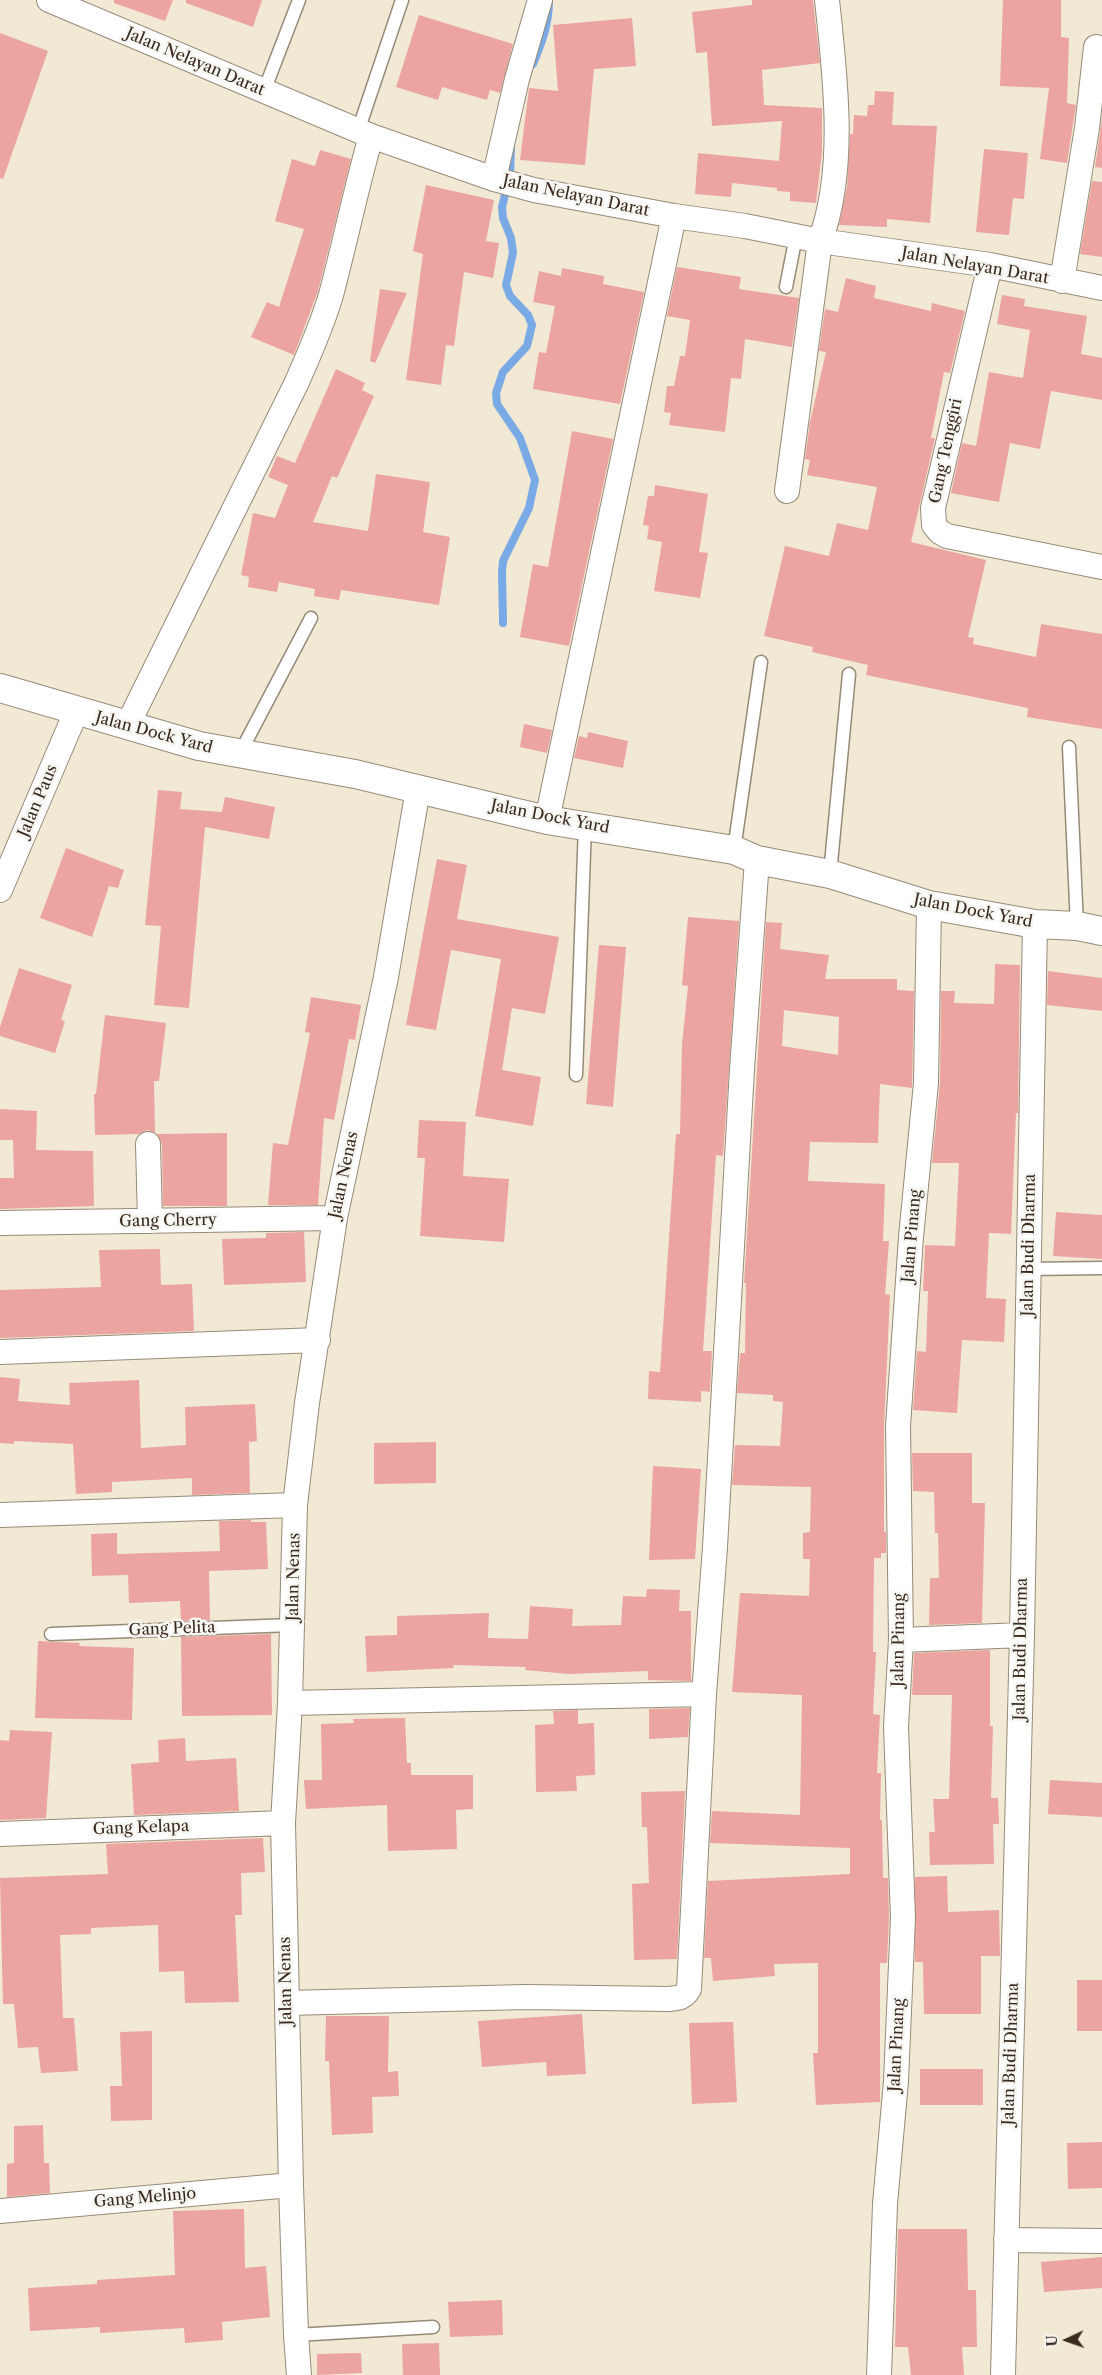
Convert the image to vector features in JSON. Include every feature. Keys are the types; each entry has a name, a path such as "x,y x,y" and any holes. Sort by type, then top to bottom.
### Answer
{"street":[{"path":"497,180 517,78 540,0"},
{"path":"787,492 820,241 829,216 836,141 834,64 827,0"},
{"name":"Jalan Nelayan Darat","path":"61,2 364,134 497,180 534,190 674,216 820,241 990,265 1102,288"},
{"path":"1062,281 1087,128 1096,47"},
{"path":"127,726 296,384 313,344 330,297 352,201 364,134"},
{"path":"548,820 674,216"},
{"name":"Gang Tenggiri","path":"990,265 933,508 934,525 947,536 1102,567"},
{"name":"Jalan Dock Yard","path":"0,688 76,712 199,746 355,774 548,820 585,825 745,855 830,874 929,906 1035,924 1089,929"},
{"name":"Jalan Paus","path":"0,890 76,712"},
{"name":"Jalan Nenas","path":"299,2375 291,2185 283,1823 290,1703 295,1506 307,1403 335,1218 386,977 418,789"},
{"path":"287,2003 525,1997 669,1999 686,1995 689,1989 704,1694 715,1547 741,1080 745,855"},
{"name":"Jalan Pinang","path":"879,2375 885,2204 896,2081 903,1918 896,1727 901,1640 898,1426 926,1083 929,906"},
{"name":"Jalan Budi Dharma","path":"1003,2375 1022,1635 1035,924"},
{"path":"148,1144 150,1221"},
{"name":"Gang Cherry","path":"0,1223 335,1218"},
{"path":"0,1352 318,1340"},
{"path":"0,1515 295,1506"},
{"path":"901,1640 1022,1635"},
{"path":"290,1703 704,1694"},
{"name":"Gang Kelapa","path":"0,1834 283,1823"},
{"name":"Gang Melinjo","path":"0,2211 291,2185"},
{"path":"1006,2240 1102,2241"}],"lane":[{"path":"264,91 299,0"},
{"path":"364,134 402,0"},
{"path":"786,287 796,236"},
{"path":"240,754 311,618"},
{"path":"745,855 761,662"},
{"path":"830,874 849,674"},
{"path":"1069,747 1089,929"},
{"path":"576,1074 585,825"},
{"path":"1029,1269 1102,1268"},
{"name":"Gang Pelita","path":"51,1634 292,1625"},
{"path":"296,2335 433,2327"}],"building":[{"path":"114,0 173,0 165,21 114,3"},
{"path":"186,0 262,0 253,27 186,3"},
{"path":"752,0 813,0 820,63 762,70 764,105 822,108 822,152 816,203 790,201 790,192 777,191 777,188 732,183 731,197 695,194 698,153 779,161 782,121 712,126 707,52 696,53 692,12 752,5"},
{"path":"1003,0 1061,0 1061,37 1069,38 1067,103 1076,105 1067,163 1040,159 1049,88 1000,86"},
{"path":"419,15 513,44 500,93 490,90 487,100 442,87 438,100 396,87"},
{"path":"632,18 636,66 594,69 585,165 520,160 529,88 558,91 553,25"},
{"path":"0,33 48,51 3,179 0,178"},
{"path":"875,91 894,92 892,125 937,126 930,223 887,219 887,227 839,225 847,186 850,134 853,134 854,115 867,116 868,105 874,105"},
{"path":"1102,118 1102,168 1095,167"},
{"path":"984,149 1028,153 1024,199 1013,198 1009,235 976,232"},
{"path":"320,150 351,159 318,291 294,355 251,337 267,302 279,307 304,229 275,221 292,159 315,166"},
{"path":"1092,181 1102,182 1102,257 1080,254"},
{"path":"426,185 494,200 486,241 499,243 493,278 464,272 454,346 446,345 441,385 406,380 423,254 413,251"},
{"path":"677,267 741,277 739,289 799,298 792,347 745,339 741,379 731,378 725,432 669,425 671,413 664,412 667,386 674,386 680,356 685,356 690,320 667,316"},
{"path":"562,268 604,276 603,284 644,292 620,404 533,389 539,352 546,353 555,306 533,302 539,271 561,276"},
{"path":"846,278 876,286 874,298 931,311 932,303 965,311 950,373 944,372 931,438 935,438 911,542 986,560 968,637 974,638 973,644 1036,657 1041,624 1102,634 1102,729 1027,717 1028,708 866,675 868,665 812,652 813,647 764,636 785,546 829,556 837,523 868,530 877,487 807,475 810,460 805,459 810,422 826,352 819,351 825,309 838,312"},
{"path":"380,289 407,293 375,363 370,361"},
{"path":"1002,295 1025,299 1024,306 1087,316 1081,354 1102,358 1102,400 1051,391 1040,449 1010,443 999,502 951,493 962,443 976,446 989,372 1023,378 1030,330 997,324"},
{"path":"336,369 365,383 362,390 374,396 337,478 332,476 313,522 368,531 376,474 430,482 423,532 450,537 439,605 341,590 339,600 314,596 315,589 279,582 277,592 248,587 249,577 241,575 253,513 275,518 288,485 268,477 277,456 295,463"},
{"path":"572,431 613,439 569,646 520,637 533,564 548,567"},
{"path":"655,485 708,494 699,552 708,553 700,598 654,591 662,542 647,539 649,526 643,525 648,496 654,496"},
{"path":"524,724 552,730 547,753 520,747"},
{"path":"588,732 628,741 623,768 574,758 579,736 587,738"},
{"path":"158,790 182,792 180,809 222,812 225,797 275,807 269,839 205,827 189,1008 154,1005 161,926 145,925"},
{"path":"66,848 124,870 118,888 109,886 92,937 40,918"},
{"path":"437,859 467,865 457,919 559,937 545,1014 512,1008 502,1070 541,1077 533,1126 475,1116 501,959 451,950 436,1030 406,1025"},
{"path":"688,917 739,921 723,1156 716,1155 703,1351 712,1351 710,1392 701,1391 701,1402 648,1399 649,1371 660,1372 676,1134 680,1134 682,1044 688,986 682,985"},
{"path":"766,922 782,923 780,949 829,955 825,979 897,979 897,990 914,991 912,1088 880,1084 878,1143 810,1142 808,1181 885,1184 883,1241 889,1241 885,1294 890,1295 884,1426 884,1532 886,1532 886,1553 881,1553 881,1558 874,1558 873,1652 876,1652 873,1714 880,1715 877,1773 881,1773 880,1820 882,1820 883,1878 888,1878 889,1918 887,1963 880,1963 880,2102 816,2105 813,2053 818,2053 818,1963 774,1964 775,1976 713,1981 711,1958 704,1958 708,1881 850,1874 850,1848 710,1843 712,1811 800,1815 802,1695 732,1692 740,1593 809,1596 810,1559 803,1559 803,1533 810,1532 811,1487 732,1485 735,1445 780,1446 783,1402 773,1401 773,1395 737,1393 740,1353 745,1353 746,1283 744,1283","holes":["784,1010 839,1017 838,1055 782,1046"]},
{"path":"599,945 626,947 613,1107 586,1104"},
{"path":"995,964 1020,965 1018,1113 1016,1113 1011,1234 989,1233 986,1298 1006,1299 1004,1342 962,1340 957,1413 913,1410 917,1351 926,1352 928,1291 923,1291 925,1245 955,1246 959,1163 932,1163 940,1083 941,991 955,991 954,1003 994,1004"},
{"path":"19,968 72,985 61,1020 65,1021 55,1053 0,1036 0,1027"},
{"path":"1048,971 1102,978 1102,1011 1047,1005"},
{"path":"311,997 361,1005 355,1040 349,1039 334,1120 324,1118 318,1205 268,1205 273,1143 288,1145 310,1033 305,1032"},
{"path":"105,1015 166,1023 159,1081 154,1081 155,1133 147,1130 139,1134 95,1135 94,1094 96,1094"},
{"path":"0,1109 37,1111 36,1150 93,1151 94,1206 0,1209 0,1178 14,1178 13,1140 0,1140"},
{"path":"419,1120 466,1122 463,1176 509,1179 504,1242 420,1236 425,1158 417,1158"},
{"path":"227,1133 227,1206 163,1206 162,1144 157,1134"},
{"path":"1056,1212 1102,1215 1102,1259 1053,1256"},
{"path":"304,1232 306,1282 224,1285 222,1239 266,1238 266,1233"},
{"path":"160,1249 161,1285 192,1284 194,1331 0,1338 0,1290 101,1287 99,1250"},
{"path":"0,1377 20,1379 18,1401 70,1405 69,1383 139,1380 141,1448 186,1445 185,1407 255,1404 257,1441 249,1442 250,1493 192,1495 192,1478 112,1482 112,1492 76,1494 73,1444 14,1441 14,1444 0,1443"},
{"path":"436,1442 436,1483 374,1484 374,1443"},
{"path":"912,1453 972,1453 972,1503 985,1503 982,1623 929,1625 930,1578 939,1578 938,1533 935,1533 934,1492 913,1491"},
{"path":"653,1466 701,1469 695,1559 649,1560"},
{"path":"251,1520 251,1522 266,1522 268,1569 209,1571 210,1620 181,1621 180,1601 129,1603 128,1575 92,1576 91,1534 117,1533 117,1554 220,1551 219,1521"},
{"path":"647,1589 680,1590 679,1611 691,1611 691,1681 648,1680 648,1671 569,1674 525,1670 526,1667 453,1665 454,1668 367,1672 365,1636 397,1635 397,1616 489,1613 488,1638 528,1639 530,1606 573,1609 572,1626 621,1625 623,1596 646,1597"},
{"path":"271,1634 272,1715 182,1716 181,1637"},
{"path":"38,1641 80,1643 79,1646 134,1648 132,1720 35,1718"},
{"path":"990,1650 990,1726 993,1726 991,1798 998,1798 999,1824 993,1824 994,1864 930,1865 929,1832 935,1832 933,1799 949,1799 952,1695 912,1695 914,1653"},
{"path":"690,1708 688,1737 649,1739 649,1709"},
{"path":"578,1710 578,1724 594,1723 595,1775 576,1776 577,1791 536,1792 535,1725 554,1724 553,1711"},
{"path":"405,1718 407,1763 411,1763 411,1775 473,1775 473,1809 456,1810 457,1849 388,1851 387,1805 306,1809 304,1780 322,1780 321,1724 354,1723 353,1719"},
{"path":"10,1730 52,1732 46,1818 0,1820 0,1740 9,1741"},
{"path":"185,1738 186,1761 236,1758 239,1811 134,1815 131,1764 159,1762 158,1740"},
{"path":"1050,1780 1102,1783 1102,1817 1048,1814"},
{"path":"685,1791 677,1959 634,1960 632,1884 649,1883 647,1827 642,1827 641,1792"},
{"path":"263,1838 265,1872 241,1873 242,1915 235,1915 239,2002 185,2003 184,1971 159,1972 158,1925 91,1928 91,1934 60,1935 63,2018 74,2018 78,2071 41,2073 38,2047 18,2048 14,2004 3,2004 0,1878 108,1874 106,1844"},
{"path":"947,1876 948,1912 999,1910 1000,1956 981,1956 981,2014 924,2014 923,1962 915,1962 915,1877"},
{"path":"1077,1980 1102,1980 1102,2031 1077,2031"},
{"path":"582,2014 586,2074 547,2076 546,2062 482,2067 478,2021"},
{"path":"326,2016 389,2016 388,2072 398,2071 399,2096 372,2097 373,2133 332,2135 329,2061 325,2061"},
{"path":"733,2022 737,2102 692,2104 689,2023"},
{"path":"152,2031 152,2120 111,2121 110,2086 122,2086 120,2032"},
{"path":"920,2069 983,2069 983,2105 920,2105"},
{"path":"43,2125 44,2163 49,2163 50,2193 7,2197 7,2164 14,2163 14,2126"},
{"path":"1102,2142 1102,2188 1068,2189 1067,2143"},
{"path":"244,2209 245,2268 266,2266 270,2317 222,2322 223,2340 185,2343 184,2328 100,2333 100,2327 30,2331 28,2288 97,2284 97,2280 175,2275 173,2211"},
{"path":"898,2229 967,2229 968,2290 976,2290 977,2347 962,2347 964,2375 911,2375 908,2347 895,2347"},
{"path":"1102,2257 1102,2288 1044,2292 1041,2262"},
{"path":"502,2300 503,2335 450,2337 448,2302"},
{"path":"439,2343 440,2375 403,2375 402,2344"},
{"path":"361,2353 362,2373 317,2375 317,2354"}],"waterway":[{"path":"533,64 544,33 549,1"},
{"path":"503,623 503,561 529,508 535,480 520,438 497,404 496,393 503,372 527,346 532,325 528,315 510,296 506,285 513,253 511,238 503,218 502,207 510,174 511,149"}]}
